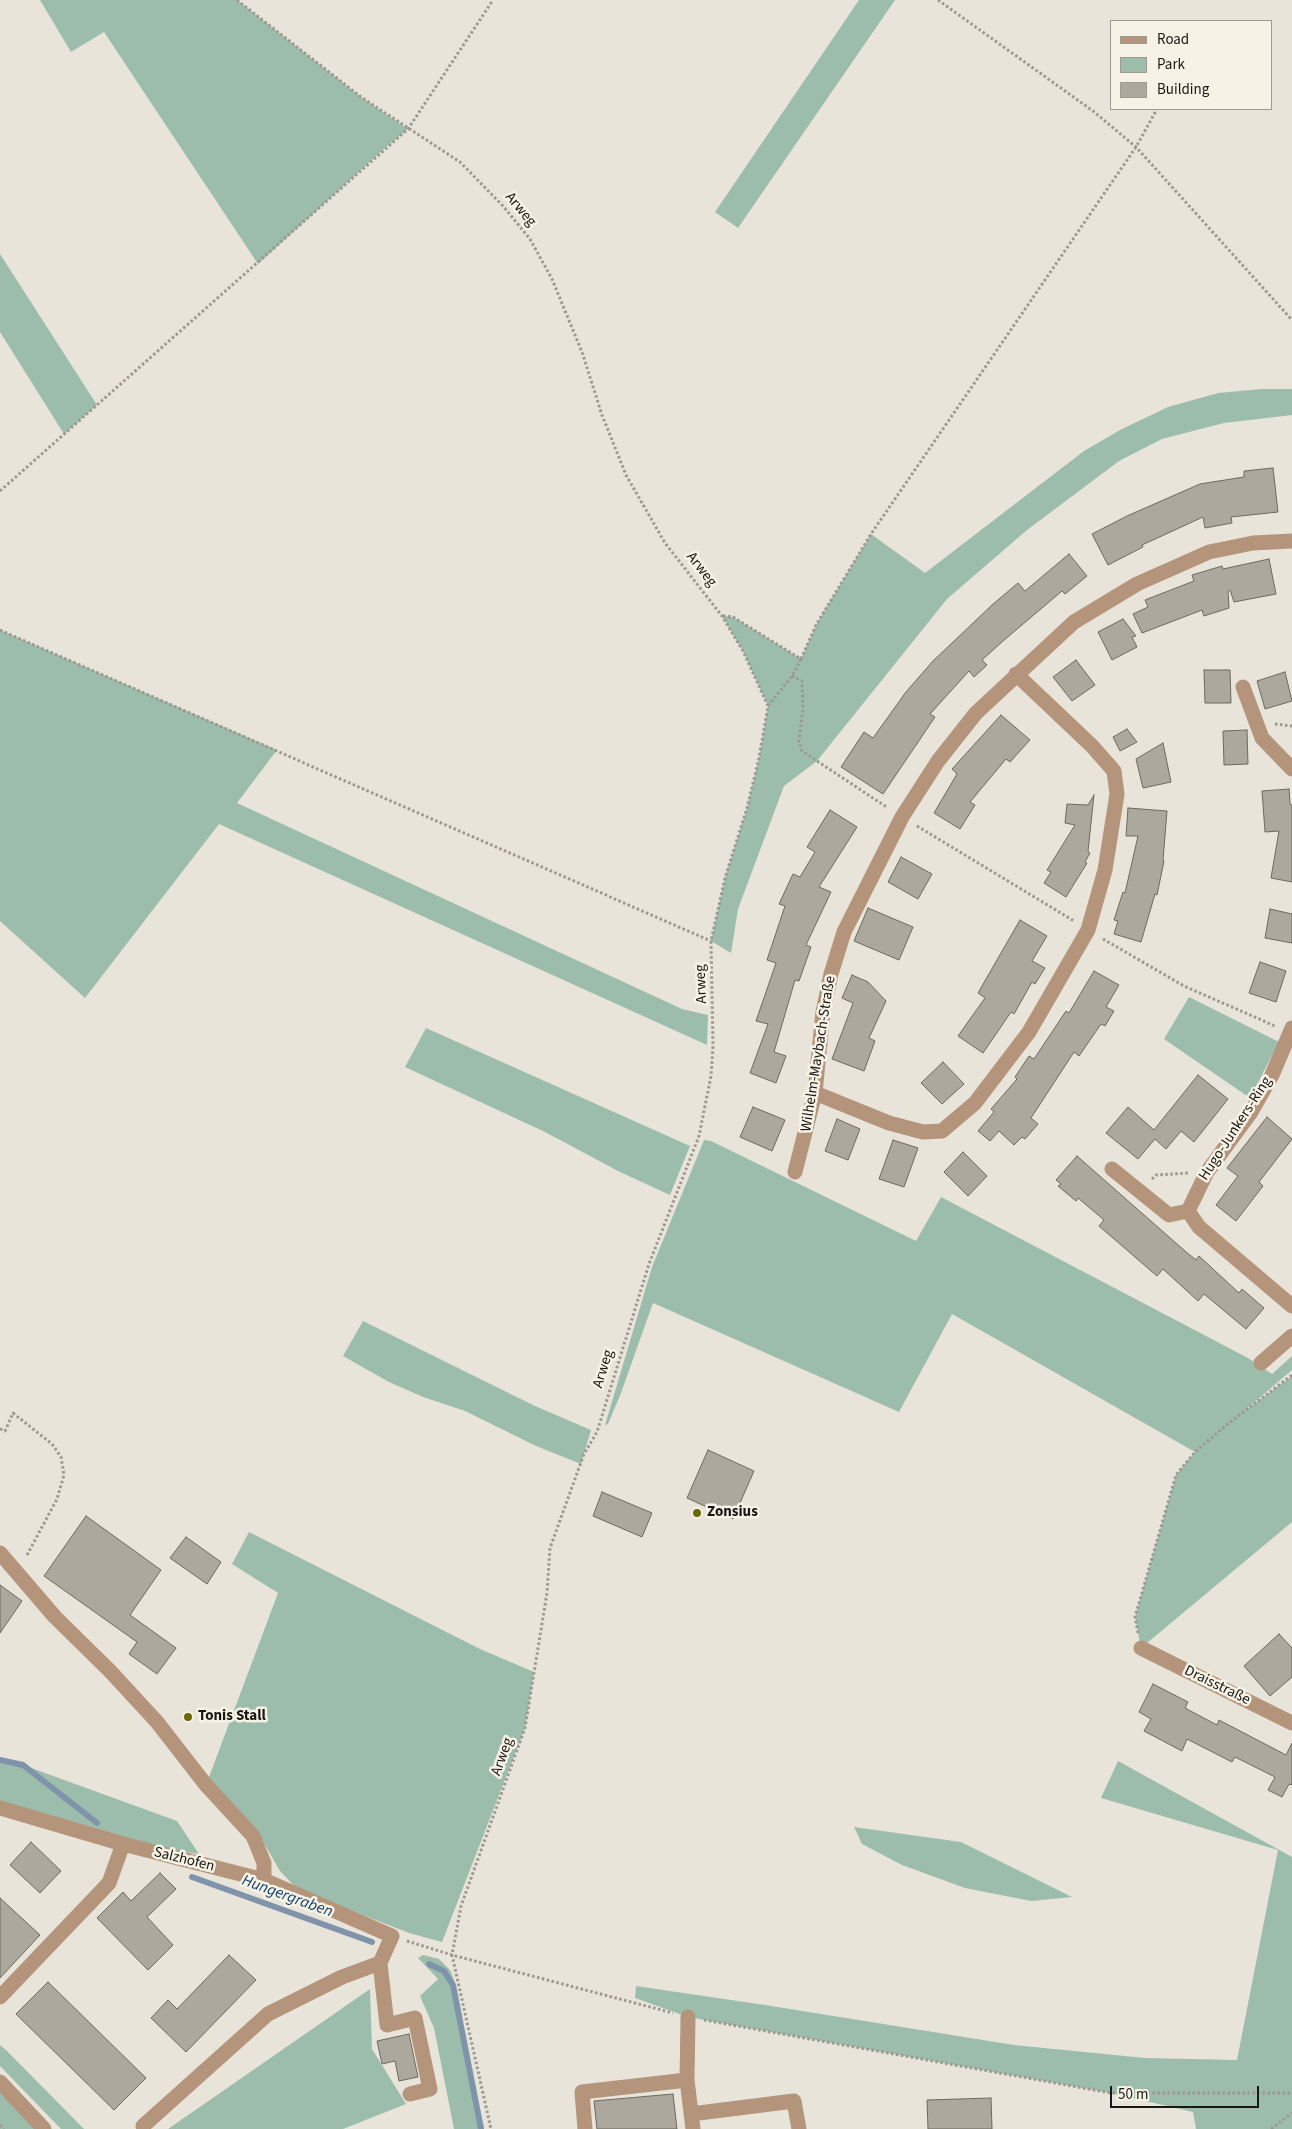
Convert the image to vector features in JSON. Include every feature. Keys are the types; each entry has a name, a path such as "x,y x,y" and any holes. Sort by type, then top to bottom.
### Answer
{"street":[{"name":"Wilhelm-Maybach-Straße","path":"795,1172 815,1093 823,1012 831,974 844,932 902,817 938,762 976,713 1074,622 1137,584 1209,552 1253,543 1292,541"},
{"path":"815,1093 889,1123 923,1132 942,1131 975,1103 1029,1032 1088,930 1105,870 1117,794 1114,771 1092,746 1016,674"},
{"path":"1243,687 1262,738 1292,769"},
{"name":"Hugo-Junkers-Ring","path":"1188,1211 1207,1172 1251,1112 1272,1075 1291,1030"},
{"path":"1112,1169 1169,1215 1188,1211 1199,1227 1292,1306"},
{"path":"1261,1363 1292,1336"},
{"path":"0,1553 55,1617 110,1671 156,1722 206,1785 253,1836 264,1863 264,1880"},
{"name":"Draisstraße","path":"1141,1648 1290,1718"},
{"name":"Salzhofen","path":"0,1808 123,1844 264,1880 392,1936"},
{"path":"0,1997 109,1883 123,1844"},
{"path":"392,1936 380,1963 387,2025 414,2018 430,2089 410,2094"},
{"path":"143,2126 268,2014 342,1977 380,1963"},
{"path":"688,2018 687,2080 692,2121 794,2101 799,2129"},
{"path":"585,2129 582,2092 687,2080"},
{"path":"0,2082 44,2129"}],"path":[{"name":"Arweg","path":"236,0 362,97 460,162 503,206 530,240 552,279 582,352 602,415 626,475 665,543 722,616 743,651 768,706 747,808 725,878 711,942 713,1047 711,1076 699,1136 649,1264 597,1432 584,1454 550,1548 547,1593 525,1728 461,1906 452,1955 491,2129"},
{"path":"0,490 258,264 408,129 493,0"},
{"path":"938,0 1093,111 1136,147 1292,320"},
{"path":"768,706 792,676 816,625 871,534 1136,147 1156,110"},
{"path":"722,616 733,617 801,659"},
{"path":"0,630 711,942"},
{"path":"792,676 802,681 803,709 799,741 802,751 902,817 1184,986 1291,1030"},
{"path":"1140,1193 1156,1175 1207,1172"},
{"path":"1141,1648 1135,1617 1176,1475 1195,1452 1228,1423 1292,1375"},
{"path":"0,1429 5,1431 12,1413 52,1444 61,1457 64,1476 57,1499 17,1573"},
{"path":"392,1936 452,1955 688,2018 1111,2093 1292,2093"},
{"path":"1271,2129 1292,2113"},
{"path":"0,2124 4,2129"}],"green space":[{"path":"40,0 237,0 361,97 408,129 258,264 104,32 71,52"},
{"path":"859,0 895,0 738,228 715,212"},
{"path":"0,254 97,405 64,434 0,332"},
{"path":"1262,389 1292,389 1292,415 1224,423 1162,439 1119,461 1027,530 947,599 817,761 784,786 738,909 731,953 711,941 725,878 747,808 759,758 768,706 743,651 722,616 733,617 801,659 816,625 871,534 925,573 1084,451 1120,430 1168,407 1218,393"},
{"path":"0,630 277,750 237,803 682,1009 708,1015 707,1045 219,824 85,998 0,921"},
{"path":"1189,997 1279,1042 1250,1098 1164,1039"},
{"path":"426,1028 690,1146 670,1195 618,1171 545,1132 405,1067"},
{"path":"704,1140 711,1141 916,1241 941,1197 1248,1358 1272,1374 1292,1356 1292,1370 1243,1412 1292,1376 1292,1522 1141,1648 1135,1617 1176,1475 1195,1452 952,1314 899,1412 653,1303 621,1393 608,1424 605,1425 652,1267"},
{"path":"363,1321 535,1406 591,1430 581,1464 536,1446 465,1411 423,1397 389,1382 343,1356"},
{"path":"249,1532 480,1649 534,1672 525,1728 442,1942 409,1933 298,1890 280,1871 258,1833 206,1785 278,1593 232,1564"},
{"path":"0,1760 23,1765 177,1821 199,1854 123,1844 0,1808"},
{"path":"1118,1761 1292,1857 1292,2129 1196,2129 1193,2112 1111,2093 688,2017 635,1998 636,1986 1014,2045 1145,2058 1237,2060 1278,1850 1101,1798"},
{"path":"854,1827 961,1842 1072,1897 1031,1901 965,1888 902,1865 862,1844"},
{"path":"423,1955 439,1959 450,1970 454,1980 484,2129 454,2129 434,2028 420,1996 438,1979 418,1958"},
{"path":"370,1989 372,2049 406,2104 343,2129 168,2129"},
{"path":"0,2045 84,2129 61,2129 0,2066"},
{"path":"0,2092 35,2129 0,2129"}],"building":[{"path":"1273,468 1278,512 1231,517 1232,523 1205,528 1203,517 1142,545 1143,547 1108,565 1092,534 1127,516 1200,484 1244,477 1244,471"},
{"path":"1069,554 1087,576 1065,594 1062,591 1003,641 982,660 987,665 974,677 969,671 930,714 935,717 883,794 841,767 864,732 873,738 906,692 933,661 992,605 1018,583 1025,591"},
{"path":"1269,559 1276,594 1234,602 1230,590 1228,591 1229,608 1204,616 1202,610 1142,633 1133,614 1148,607 1145,600 1194,581 1192,575 1222,566 1223,569"},
{"path":"1123,619 1136,636 1132,637 1137,647 1112,660 1098,632"},
{"path":"1076,660 1095,685 1072,701 1053,677"},
{"path":"1204,670 1230,670 1231,703 1205,703"},
{"path":"1285,672 1292,701 1265,709 1257,681"},
{"path":"1001,715 1030,740 1010,762 1006,759 970,802 975,805 960,829 934,813 957,774 952,769"},
{"path":"1127,729 1137,742 1120,751 1113,737"},
{"path":"1247,730 1248,764 1224,765 1223,731"},
{"path":"1163,743 1171,782 1143,788 1136,759"},
{"path":"1289,789 1290,804 1292,805 1292,882 1271,878 1279,831 1265,832 1262,791"},
{"path":"1094,795 1088,851 1090,853 1085,862 1087,863 1066,897 1044,883 1051,872 1047,870 1075,825 1065,823 1067,804 1088,805"},
{"path":"1128,808 1167,811 1164,861 1157,895 1155,894 1141,942 1114,934 1118,921 1114,920 1123,892 1125,893 1138,836 1126,836"},
{"path":"830,810 857,827 819,887 831,892 806,945 811,947 799,981 795,980 774,1052 786,1056 776,1083 750,1073 768,1024 756,1021 776,963 767,960 785,906 779,904 793,874 800,877 815,852 807,847"},
{"path":"901,857 932,874 918,899 888,882"},
{"path":"868,908 913,927 899,960 854,941"},
{"path":"1270,909 1292,914 1292,943 1265,938"},
{"path":"1020,920 1047,936 1032,961 1045,968 1035,984 1032,982 1014,1014 1011,1012 983,1053 958,1036 985,998 978,993"},
{"path":"1260,962 1286,971 1276,1002 1249,993"},
{"path":"1094,971 1119,985 1106,1007 1114,1011 1105,1026 1101,1024 1079,1056 1074,1052 1031,1118 1038,1124 1025,1139 1022,1137 1014,1145 999,1131 990,1141 978,1131 994,1112 991,1109 1017,1079 1015,1077 1029,1056 1034,1059 1066,1011 1069,1013"},
{"path":"852,975 868,982 886,1001 869,1038 875,1041 864,1071 832,1059 853,1003 842,998"},
{"path":"943,1062 964,1084 942,1104 921,1083"},
{"path":"1198,1075 1228,1099 1194,1142 1181,1131 1166,1149 1155,1139 1138,1159 1106,1133 1128,1107 1154,1130"},
{"path":"753,1107 785,1120 772,1151 740,1137"},
{"path":"1267,1117 1292,1139 1259,1182 1263,1186 1236,1221 1216,1205 1238,1176 1227,1168"},
{"path":"837,1119 860,1129 848,1160 825,1151"},
{"path":"893,1140 918,1148 904,1187 879,1179"},
{"path":"963,1152 987,1176 968,1196 944,1172"},
{"path":"1077,1156 1196,1260 1199,1256 1239,1293 1242,1289 1264,1308 1246,1329 1204,1294 1198,1301 1163,1269 1157,1276 1099,1226 1104,1220 1078,1198 1076,1201 1058,1186 1061,1184 1056,1180"},
{"path":"708,1450 754,1471 733,1519 687,1498"},
{"path":"602,1492 652,1513 642,1537 593,1516"},
{"path":"86,1516 161,1570 130,1615 176,1648 157,1674 129,1654 137,1642 44,1576"},
{"path":"186,1537 221,1562 207,1584 170,1558"},
{"path":"0,1585 22,1601 0,1633"},
{"path":"1279,1634 1292,1648 1292,1677 1270,1696 1244,1666"},
{"path":"1153,1684 1188,1702 1185,1708 1217,1725 1219,1720 1286,1755 1292,1743 1292,1785 1289,1784 1282,1797 1268,1790 1275,1777 1235,1757 1232,1762 1187,1739 1182,1751 1144,1731 1151,1719 1139,1712"},
{"path":"31,1842 61,1871 40,1893 10,1865"},
{"path":"160,1873 176,1889 147,1917 173,1945 148,1970 97,1918 123,1892 131,1901"},
{"path":"0,1898 40,1935 0,1978"},
{"path":"229,1955 256,1980 186,2052 151,2018 168,2000 177,2009"},
{"path":"48,1982 146,2078 114,2110 16,2014"},
{"path":"409,2034 418,2077 399,2081 395,2061 382,2064 377,2041"},
{"path":"673,2094 677,2129 597,2129 594,2101"},
{"path":"991,2098 992,2129 928,2129 927,2100"}],"waterway":[{"name":"Hungergraben","path":"0,1760 23,1765 97,1823"},
{"name":"Hungergraben","path":"192,1877 372,1942"},
{"name":"Hungergraben","path":"429,1964 444,1971 453,1985 481,2129"}],"place":[{"name":"Zonsius","path":"697,1513"},
{"name":"Tonis Stall","path":"188,1717"}]}
